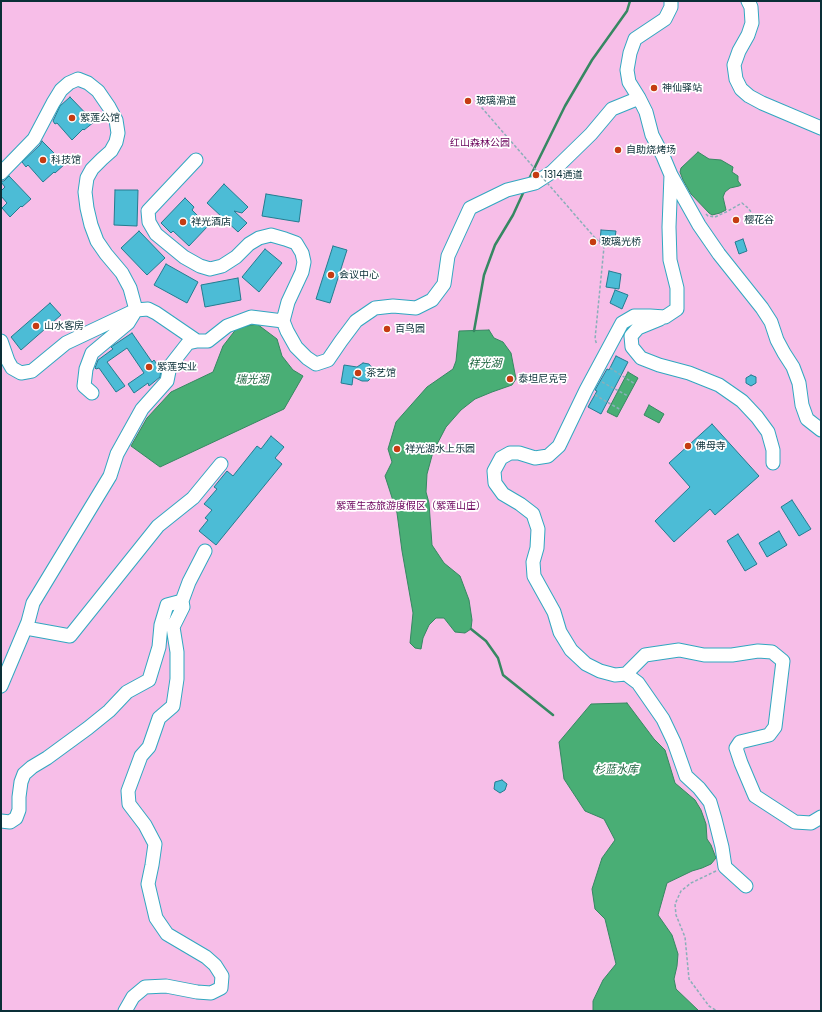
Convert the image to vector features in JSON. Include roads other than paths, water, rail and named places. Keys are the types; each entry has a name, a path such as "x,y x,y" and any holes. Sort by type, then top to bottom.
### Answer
{"street":[{"path":"671,1 671,7 665,19 635,39 630,53 627,70 629,82 646,112 652,135 671,175 699,225 771,322 777,340 793,367 799,383 802,405 807,419 821,430"},
{"path":"748,1 751,7 752,23 734,65 736,79 741,89 749,96 762,103 821,128"},
{"path":"1,173 34,139 61,90 69,83 78,79 88,82 98,91 116,120 118,133 116,142 111,152 92,169 87,178 85,192 87,208 97,241 122,273 130,288 136,310 128,323 92,353 86,369 84,386 92,393"},
{"path":"196,160 148,211 149,222 156,234 184,257 200,266 210,269 222,266 236,257 249,244 259,238 271,235 285,238 296,243 302,253 304,262 302,272 288,302 283,321 296,347 307,358 316,364 328,360 356,321 375,308 393,306 416,308 432,300 444,284 448,256 470,208 507,190 535,183 552,172 591,134 612,109 639,98"},
{"path":"671,175 669,227 670,260 677,288 677,309 666,317 638,328 631,336 632,347 641,358 659,365 689,373 718,385 742,401 757,417 768,432 773,450 773,463"},
{"path":"1,341 12,368 21,373 32,371 66,343 136,310 148,309 197,341"},
{"path":"666,317 634,316 622,323 586,390 559,446 548,456 536,458 519,453 510,453 501,458 494,471 495,483 503,494 533,514 538,529 537,548 532,562 534,576 554,612 560,632 571,650 586,664 600,671 615,675 626,674 645,655 679,650 704,656 732,655 758,651 772,652 783,661 775,727 769,734 740,742 736,748 755,796 795,822 811,823 821,817"},
{"path":"1,686 26,628 33,603 110,476 117,454 142,409 168,381 170,366 188,343 208,341 227,326 251,317 283,321"},
{"path":"26,628 70,636 158,526 193,498 221,464"},
{"path":"125,1011 133,997 145,987 166,986 211,993 221,988 222,976 215,965 206,957 167,934 156,918 148,884 155,844 146,825 129,804 128,791 141,756 149,747 159,718 173,706 177,679 177,652 173,627 183,607 182,601 189,582 205,551"},
{"path":"1,820 10,822 16,818 19,810 21,782 24,774 88,728 109,711 127,692 149,680 159,647 161,625 167,605 182,601"},
{"path":"626,674 638,683 663,719 674,742 686,776 699,788 710,802 722,847 725,867 746,886"}],"water":[{"path":"698,152 709,159 721,160 733,167 732,172 738,176 738,181 741,185 730,188 725,192 723,197 726,210 720,213 712,215 709,213 691,194 680,172 681,168"},
{"name":"瑞光湖","path":"257,324 277,339 282,356 293,370 303,376 284,409 160,467 131,446 147,418 171,392 213,372 223,346 237,328"},
{"name":"祥光湖","path":"489,330 494,338 503,342 511,353 516,379 512,385 475,399 461,410 446,427 433,452 427,474 426,492 429,503 432,545 444,563 460,576 469,600 472,620 471,629 465,633 455,632 444,618 436,618 429,625 423,638 421,649 415,648 410,643 413,613 397,513 385,476 392,462 388,449 396,422 427,387 453,369 456,361 459,331"},
{"path":"628,372 638,378 617,417 607,412"},
{"path":"649,405 664,414 659,423 644,415"},
{"name":"杉蓝水库","path":"627,703 654,739 665,750 675,783 695,800 701,810 706,824 707,839 716,858 711,864 667,883 658,915 672,935 678,954 674,979 676,989 699,1011 593,1011 593,1001 603,980 616,964 605,919 595,909 592,889 602,858 615,840 604,819 585,811 564,779 559,742 591,704"}],"waterway":[{"path":"529,179 565,106 592,60 627,11 630,1"},
{"path":"474,331 484,275 495,245 513,215 524,191"},
{"path":"471,629 486,641 498,658 503,675 553,715"}],"place":[{"name":"神仙驿站","path":"654,88"},
{"name":"玻璃滑道","path":"468,101"},
{"name":"紫莲公馆","path":"72,118"},
{"name":"自助烧烤场","path":"618,150"},
{"name":"科技馆","path":"43,160"},
{"name":"1314通道","path":"536,175"},
{"name":"樱花谷","path":"736,220"},
{"name":"祥光酒店","path":"183,222"},
{"name":"玻璃光桥","path":"593,242"},
{"name":"会议中心","path":"331,275"},
{"name":"山水客房","path":"36,326"},
{"name":"百鸟园","path":"387,329"},
{"name":"紫莲实业","path":"149,367"},
{"name":"茶艺馆","path":"358,373"},
{"name":"泰坦尼克号","path":"510,379"},
{"name":"佛母寺","path":"688,446"},
{"name":"祥光湖水上乐园","path":"397,449"}],"park label":[{"name":"红山森林公园","path":"480,143"},
{"name":"紫莲生态旅游度假区（紫莲山庄）","path":"411,506"}]}
